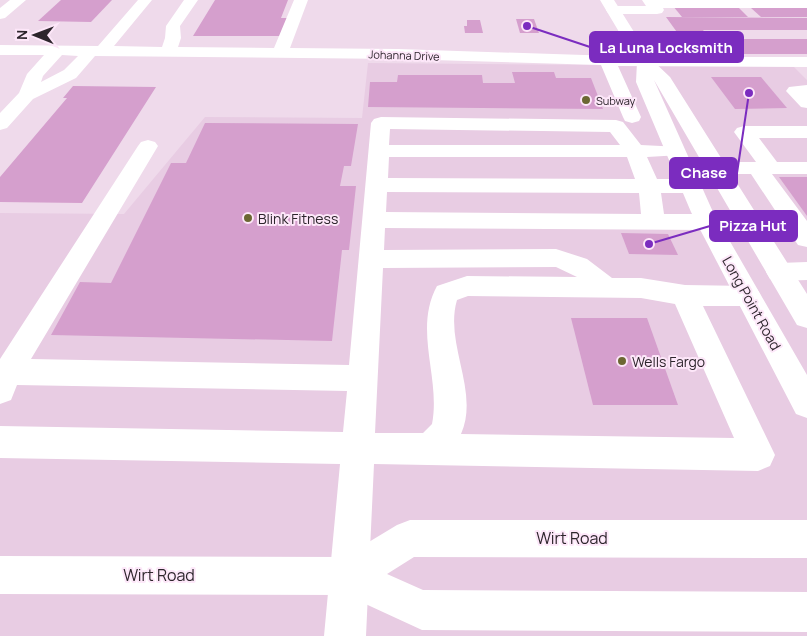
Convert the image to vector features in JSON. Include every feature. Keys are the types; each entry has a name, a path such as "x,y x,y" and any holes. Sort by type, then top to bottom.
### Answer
{"main road":[{"path":"0,15 19,0"},
{"path":"0,124 27,95 70,74 97,51 145,0"},
{"path":"168,52 173,38 172,26 191,0"},
{"path":"280,53 289,35 301,0"},
{"path":"651,2 807,4"},
{"path":"610,5 657,10 651,2"},
{"name":"Long Point Road","path":"610,5 645,62 664,81 807,317"},
{"name":"Johanna Drive","path":"0,50 398,54 804,65"},
{"path":"27,95 35,74 57,51"},
{"path":"607,61 624,122 649,186 654,222"},
{"name":"Long Point Road","path":"645,62 645,82 690,186 807,404"},
{"path":"807,90 795,90 807,102"},
{"path":"345,636 381,123 624,122 660,118"},
{"path":"807,132 744,132 807,239"},
{"path":"4,381 148,146"},
{"path":"380,152 674,151"},
{"path":"716,168 807,168"},
{"path":"377,185 690,186"},
{"path":"375,220 708,222"},
{"path":"372,259 556,258 573,262 585,269 606,288"},
{"path":"779,272 807,271"},
{"path":"429,449 444,435 448,426 450,404 440,323 441,304 446,293 467,286 642,288 685,295 748,296"},
{"path":"0,442 758,455 685,295"},
{"path":"4,381 364,378"},
{"name":"Wirt Road","path":"348,576 410,538 807,539"},
{"name":"Wirt Road","path":"0,575 348,576 422,610 807,612"}],"shaded area":[{"path":"368,63 794,67 807,80 807,636 0,636 0,213 124,214 205,117 362,118"}],"building":[{"path":"61,0 112,0 91,22 38,21"},
{"path":"215,0 288,0 281,18 289,18 283,36 193,36"},
{"path":"673,6 739,8 748,17 682,17"},
{"path":"751,8 807,8 807,17 761,17"},
{"path":"666,17 807,18 807,30 703,30 722,53 692,53"},
{"path":"516,19 534,19 539,33 520,33"},
{"path":"467,20 480,20 483,33 465,33 464,26 467,26"},
{"path":"713,39 807,39 807,54 725,54"},
{"path":"512,72 554,72 556,78 591,78 603,109 368,107 370,82 397,82 398,75 482,75 483,83 515,83"},
{"path":"711,77 761,77 787,108 735,109"},
{"path":"73,86 156,87 82,203 0,202 0,177 67,98 63,98"},
{"name":"Blink Fitness","path":"205,123 358,124 351,166 344,166 340,186 356,186 349,250 342,250 332,341 51,335 80,282 111,283 171,163 186,163"},
{"path":"779,177 807,177 807,216"},
{"path":"621,233 668,234 678,255 629,254"},
{"name":"Wells Fargo","path":"571,318 647,318 678,405 593,405"}],"place":[{"name":"La Luna Locksmith","path":"527,26"},
{"name":"Chase","path":"749,93"},
{"name":"Subway","path":"586,100"},
{"name":"Blink Fitness","path":"248,218"},
{"name":"Pizza Hut","path":"649,244"},
{"name":"Wells Fargo","path":"622,361"}]}
